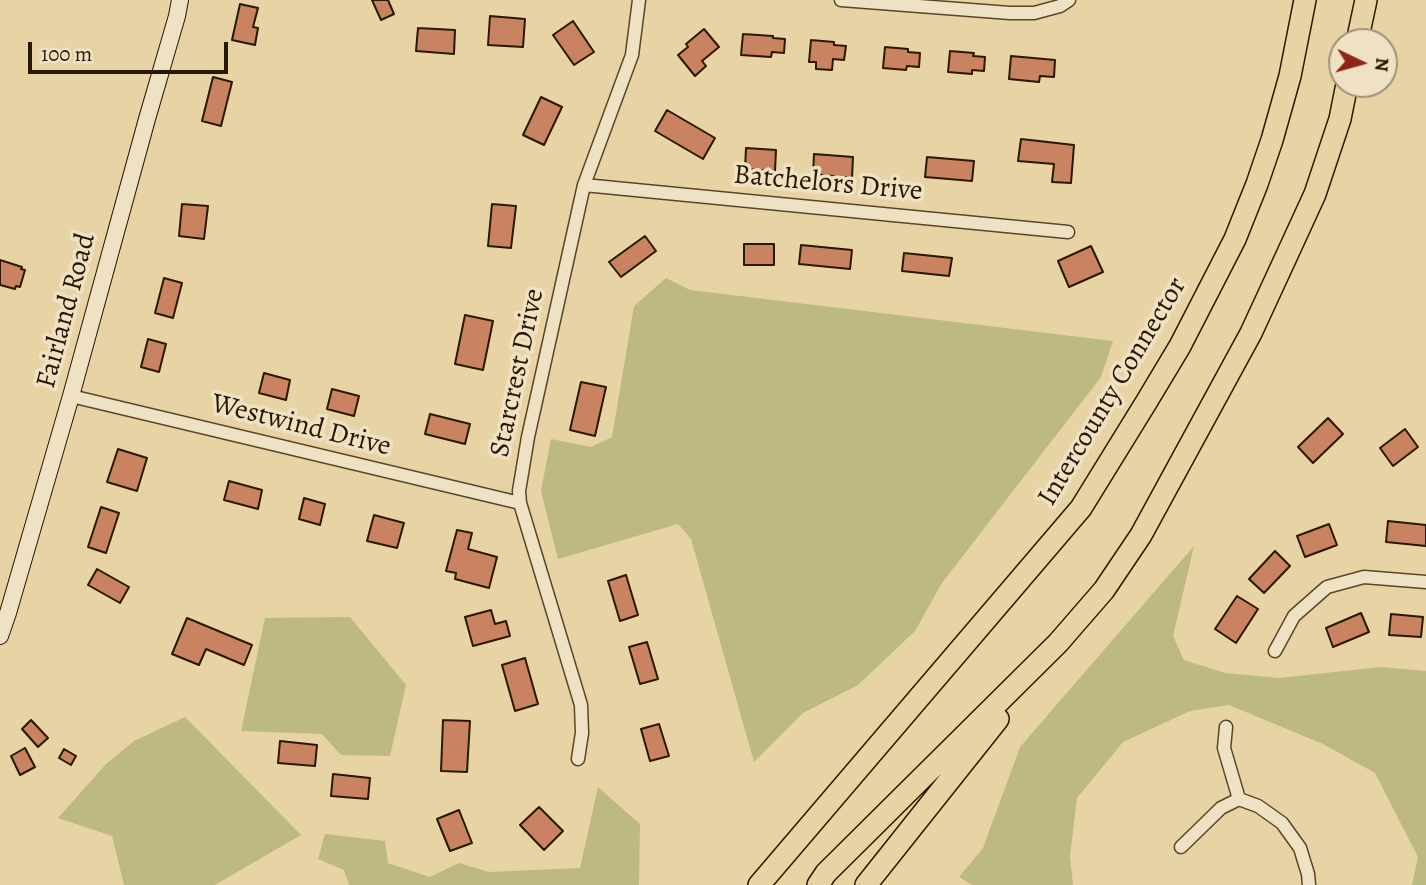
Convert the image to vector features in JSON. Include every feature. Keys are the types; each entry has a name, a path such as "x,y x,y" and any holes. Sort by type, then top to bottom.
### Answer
{"highway":[{"name":"Intercounty Connector","path":"761,882 1080,508 1141,411 1186,335 1235,239 1257,184 1290,76 1305,0"},
{"path":"1360,28 1366,0"},
{"path":"866,885 1058,643 1104,590 1141,535 1251,332 1315,194 1344,98"},
{"path":"818,885 826,873 1058,643"}],"main road":[{"name":"Fairland Road","path":"0,636 71,396 180,0"}],"street":[{"name":"Starcrest Drive","path":"579,759 581,705 520,503 519,491 528,438 584,185 632,55 639,0"},
{"path":"841,0 1010,13 1034,12 1060,6 1069,0"},
{"name":"Batchelors Drive","path":"584,185 1068,232"},
{"name":"Westwind Drive","path":"71,396 520,503"},
{"path":"1275,651 1294,616 1327,587 1364,577 1426,582"},
{"path":"1226,726 1224,748 1239,799"},
{"path":"1181,847 1222,808 1239,799 1258,806 1282,823 1300,848 1309,885"}],"shaded area":[{"path":"666,278 690,290 1113,341 1101,377 942,583 915,631 858,685 803,713 754,762 691,539 678,524 558,559 541,491 551,439 591,447 612,437 634,306"},
{"path":"1194,546 1173,636 1184,660 1225,673 1279,678 1381,667 1426,671 1426,885 1412,885 1418,857 1375,773 1323,744 1229,705 1190,711 1123,742 1077,798 1070,856 1073,885 972,885 959,877 983,848 1020,747"},
{"path":"350,617 406,685 390,756 341,755 322,734 241,731 265,618"},
{"path":"185,717 301,835 215,885 124,885 112,836 58,818 106,764 134,741"},
{"path":"598,787 640,824 639,885 349,885 344,870 318,859 325,834 385,841 388,863 430,877 459,863 489,872 580,868"}],"building":[{"path":"372,0 388,0 394,14 381,20"},
{"path":"240,4 258,8 253,27 258,28 255,45 232,40"},
{"path":"490,16 525,19 523,47 488,45"},
{"path":"573,21 594,52 574,65 553,35"},
{"path":"418,28 455,30 454,54 416,51"},
{"path":"704,29 719,47 702,61 706,66 695,76 678,55 688,47 686,44"},
{"path":"743,34 785,39 784,53 772,52 771,57 741,55"},
{"path":"811,40 846,46 844,60 833,59 832,70 816,69 816,62 809,62"},
{"path":"885,47 920,53 919,67 907,66 906,70 883,68"},
{"path":"950,51 985,57 984,71 972,70 972,74 948,72"},
{"path":"1011,56 1055,60 1054,77 1040,76 1039,82 1009,79"},
{"path":"213,77 232,82 221,126 202,121"},
{"path":"541,97 562,107 544,145 523,135"},
{"path":"667,110 715,138 703,159 655,131"},
{"path":"1021,139 1074,145 1071,183 1052,182 1054,164 1018,161"},
{"path":"746,148 776,150 775,171 745,169"},
{"path":"814,154 853,157 852,178 813,174"},
{"path":"927,157 974,161 972,181 925,177"},
{"path":"182,204 208,206 204,239 179,236"},
{"path":"492,204 516,206 511,248 488,246"},
{"path":"645,236 656,251 621,277 609,262"},
{"path":"744,244 774,244 774,265 744,265"},
{"path":"801,245 852,250 850,269 799,264"},
{"path":"1091,246 1103,272 1069,287 1058,261"},
{"path":"904,253 952,258 949,276 902,271"},
{"path":"0,260 25,270 20,287 16,286 15,289 0,285"},
{"path":"164,278 182,283 173,318 155,313"},
{"path":"465,315 493,321 483,370 455,364"},
{"path":"148,339 166,344 159,372 141,367"},
{"path":"264,373 290,380 286,400 259,393"},
{"path":"581,382 606,387 595,436 570,430"},
{"path":"332,389 359,396 354,416 327,409"},
{"path":"430,414 470,424 465,444 425,434"},
{"path":"1328,418 1343,434 1313,463 1298,447"},
{"path":"1405,429 1418,447 1393,466 1380,448"},
{"path":"118,449 147,458 137,491 107,482"},
{"path":"229,481 262,490 258,509 224,500"},
{"path":"304,498 325,504 320,525 299,519"},
{"path":"101,507 119,513 106,553 88,547"},
{"path":"374,515 404,523 397,548 367,541"},
{"path":"1388,521 1426,525 1426,546 1386,542"},
{"path":"1329,524 1337,545 1305,557 1297,536"},
{"path":"457,530 472,533 468,549 497,557 489,588 455,579 456,573 446,571"},
{"path":"1275,551 1290,566 1264,593 1249,579"},
{"path":"97,569 129,587 120,603 88,585"},
{"path":"626,575 638,615 620,621 608,581"},
{"path":"1237,596 1258,609 1236,643 1215,629"},
{"path":"491,610 495,624 506,621 510,636 473,646 465,617"},
{"path":"1361,613 1369,632 1333,647 1326,628"},
{"path":"1391,614 1423,617 1421,637 1389,635"},
{"path":"187,618 252,645 244,665 206,649 199,665 172,654"},
{"path":"647,642 658,679 640,684 629,647"},
{"path":"525,658 538,704 515,711 502,665"},
{"path":"31,720 48,738 38,747 22,729"},
{"path":"443,720 470,721 467,772 441,771"},
{"path":"659,724 669,756 650,761 641,729"},
{"path":"280,741 317,745 315,766 278,763"},
{"path":"25,748 35,767 20,775 11,756"},
{"path":"64,749 76,756 71,765 59,758"},
{"path":"333,774 370,778 368,799 331,796"},
{"path":"539,807 563,831 544,850 520,825"},
{"path":"459,810 472,843 450,851 437,819"}]}
